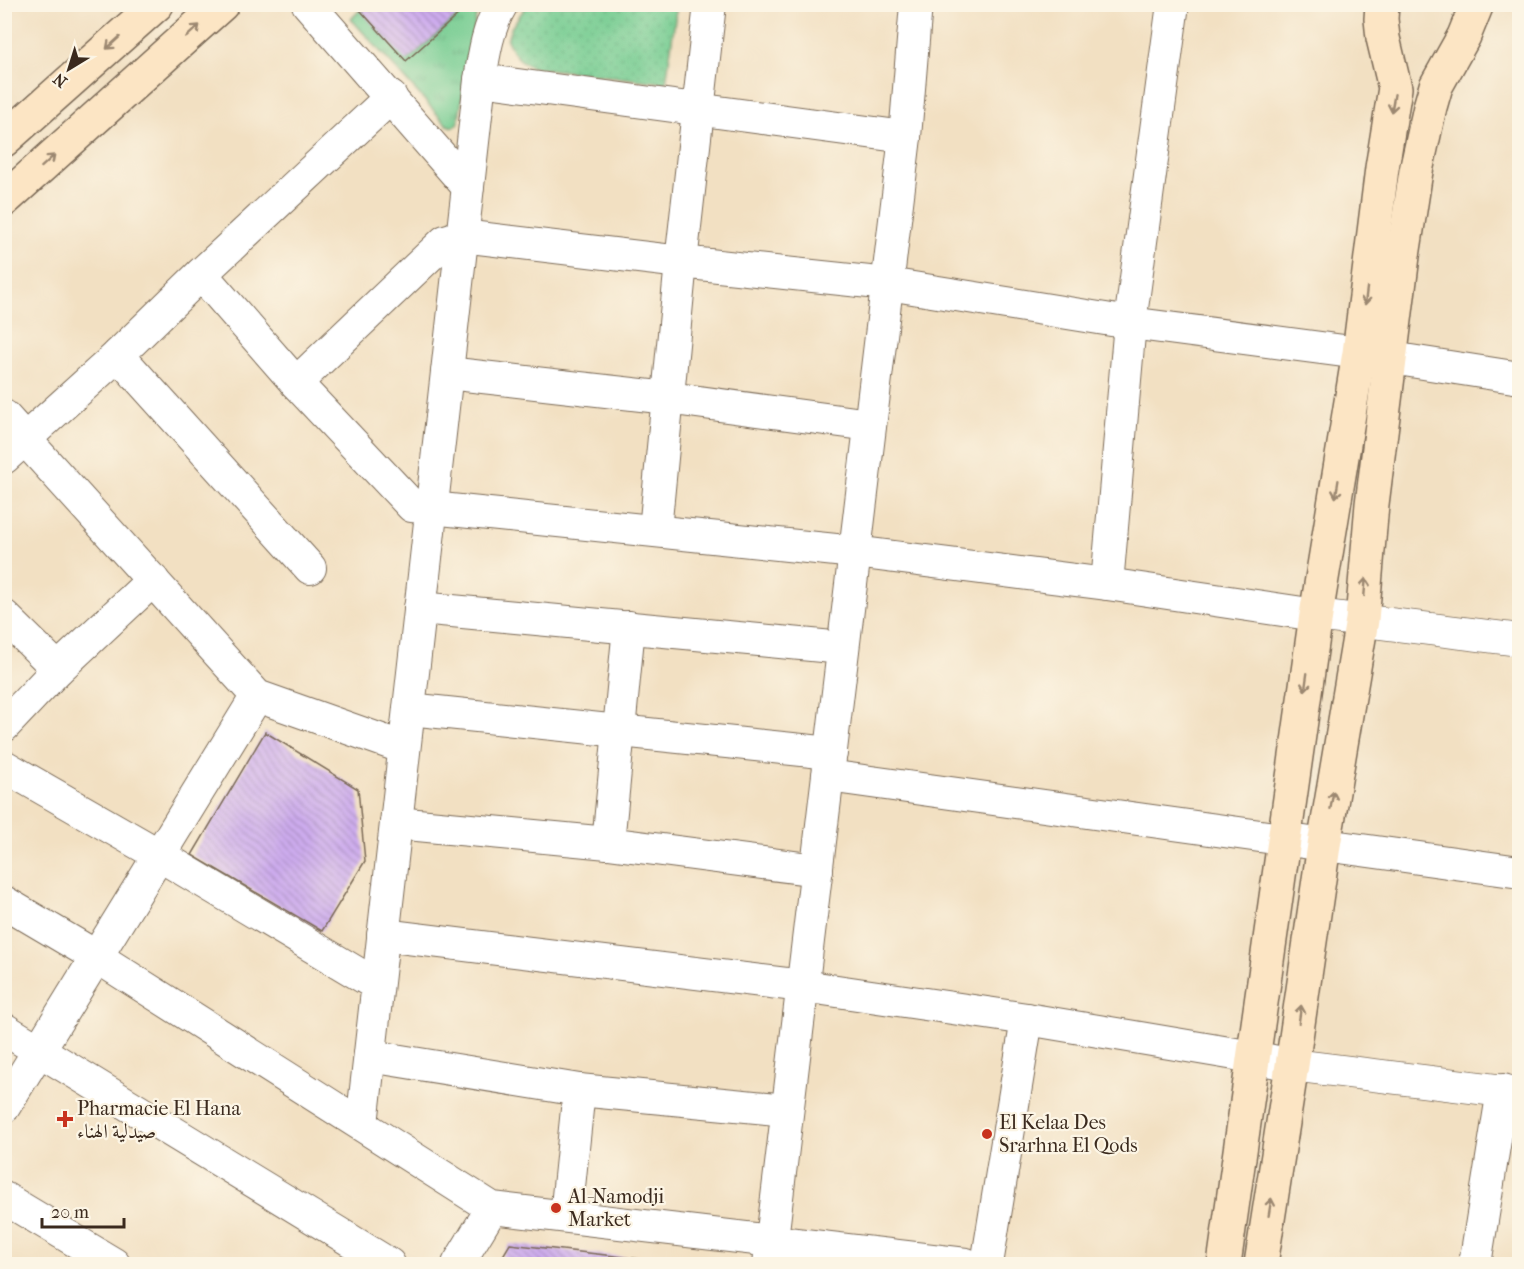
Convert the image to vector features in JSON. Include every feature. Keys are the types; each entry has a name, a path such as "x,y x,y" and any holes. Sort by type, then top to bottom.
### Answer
{"street":[{"path":"8,131 157,4"},
{"path":"4,200 222,4"},
{"path":"308,4 468,187"},
{"path":"362,1125 480,80 484,52 494,18 502,4"},
{"path":"655,530 681,262 710,4"},
{"path":"770,1253 888,284 905,137 916,4"},
{"path":"1107,584 1130,323 1173,4"},
{"path":"1261,1264 1324,845 1362,620 1372,504 1374,356 1382,168 1395,88 1381,19 1382,4"},
{"path":"1224,1264 1316,615 1430,107 1444,69 1464,36 1477,4"},
{"path":"1388,60 1444,69"},
{"path":"480,80 905,137"},
{"path":"15,449 391,97"},
{"path":"296,383 445,241 462,236 888,284 1130,323 1520,378"},
{"path":"201,274 296,383 412,506 855,552 1107,584 1316,615 1520,640"},
{"path":"118,355 310,568"},
{"path":"447,373 668,398 870,425"},
{"path":"4,416 15,449 153,580 257,696 404,748"},
{"path":"4,726 58,669 153,580"},
{"path":"420,608 843,648"},
{"path":"4,616 58,669"},
{"path":"608,843 629,627"},
{"path":"4,1107 257,696"},
{"path":"409,709 619,730 1284,840 1520,872"},
{"path":"4,766 377,985"},
{"path":"396,823 608,843 817,870"},
{"path":"4,902 97,957 492,1208 566,1216 770,1253 966,1264"},
{"path":"383,935 802,986 1027,1019 1292,1065 1511,1092 1475,1264"},
{"path":"987,1264 1027,1019"},
{"path":"4,1029 389,1264"},
{"path":"370,1056 579,1090 787,1110"},
{"path":"566,1216 579,1090"},
{"path":"4,1198 114,1264"},
{"path":"458,1264 492,1208"}],"green space":[{"path":"470,5 478,5 458,123 453,127 447,125 351,19 360,10 407,61"},
{"path":"527,5 677,5 666,83 531,67 516,56 507,40 511,28"}],"building":[{"path":"366,4 470,4 406,61 360,10"},
{"path":"265,732 358,789 365,861 322,931 192,855"},
{"path":"510,1244 675,1263 675,1264 498,1264"}],"place":[{"name":"Pharmacie El Hana صيدلية الهناء","path":"65,1119"},
{"name":"El Kelaa Des Srarhna El Qods","path":"987,1134"},
{"name":"Al-Namodji Market","path":"556,1208"}]}
